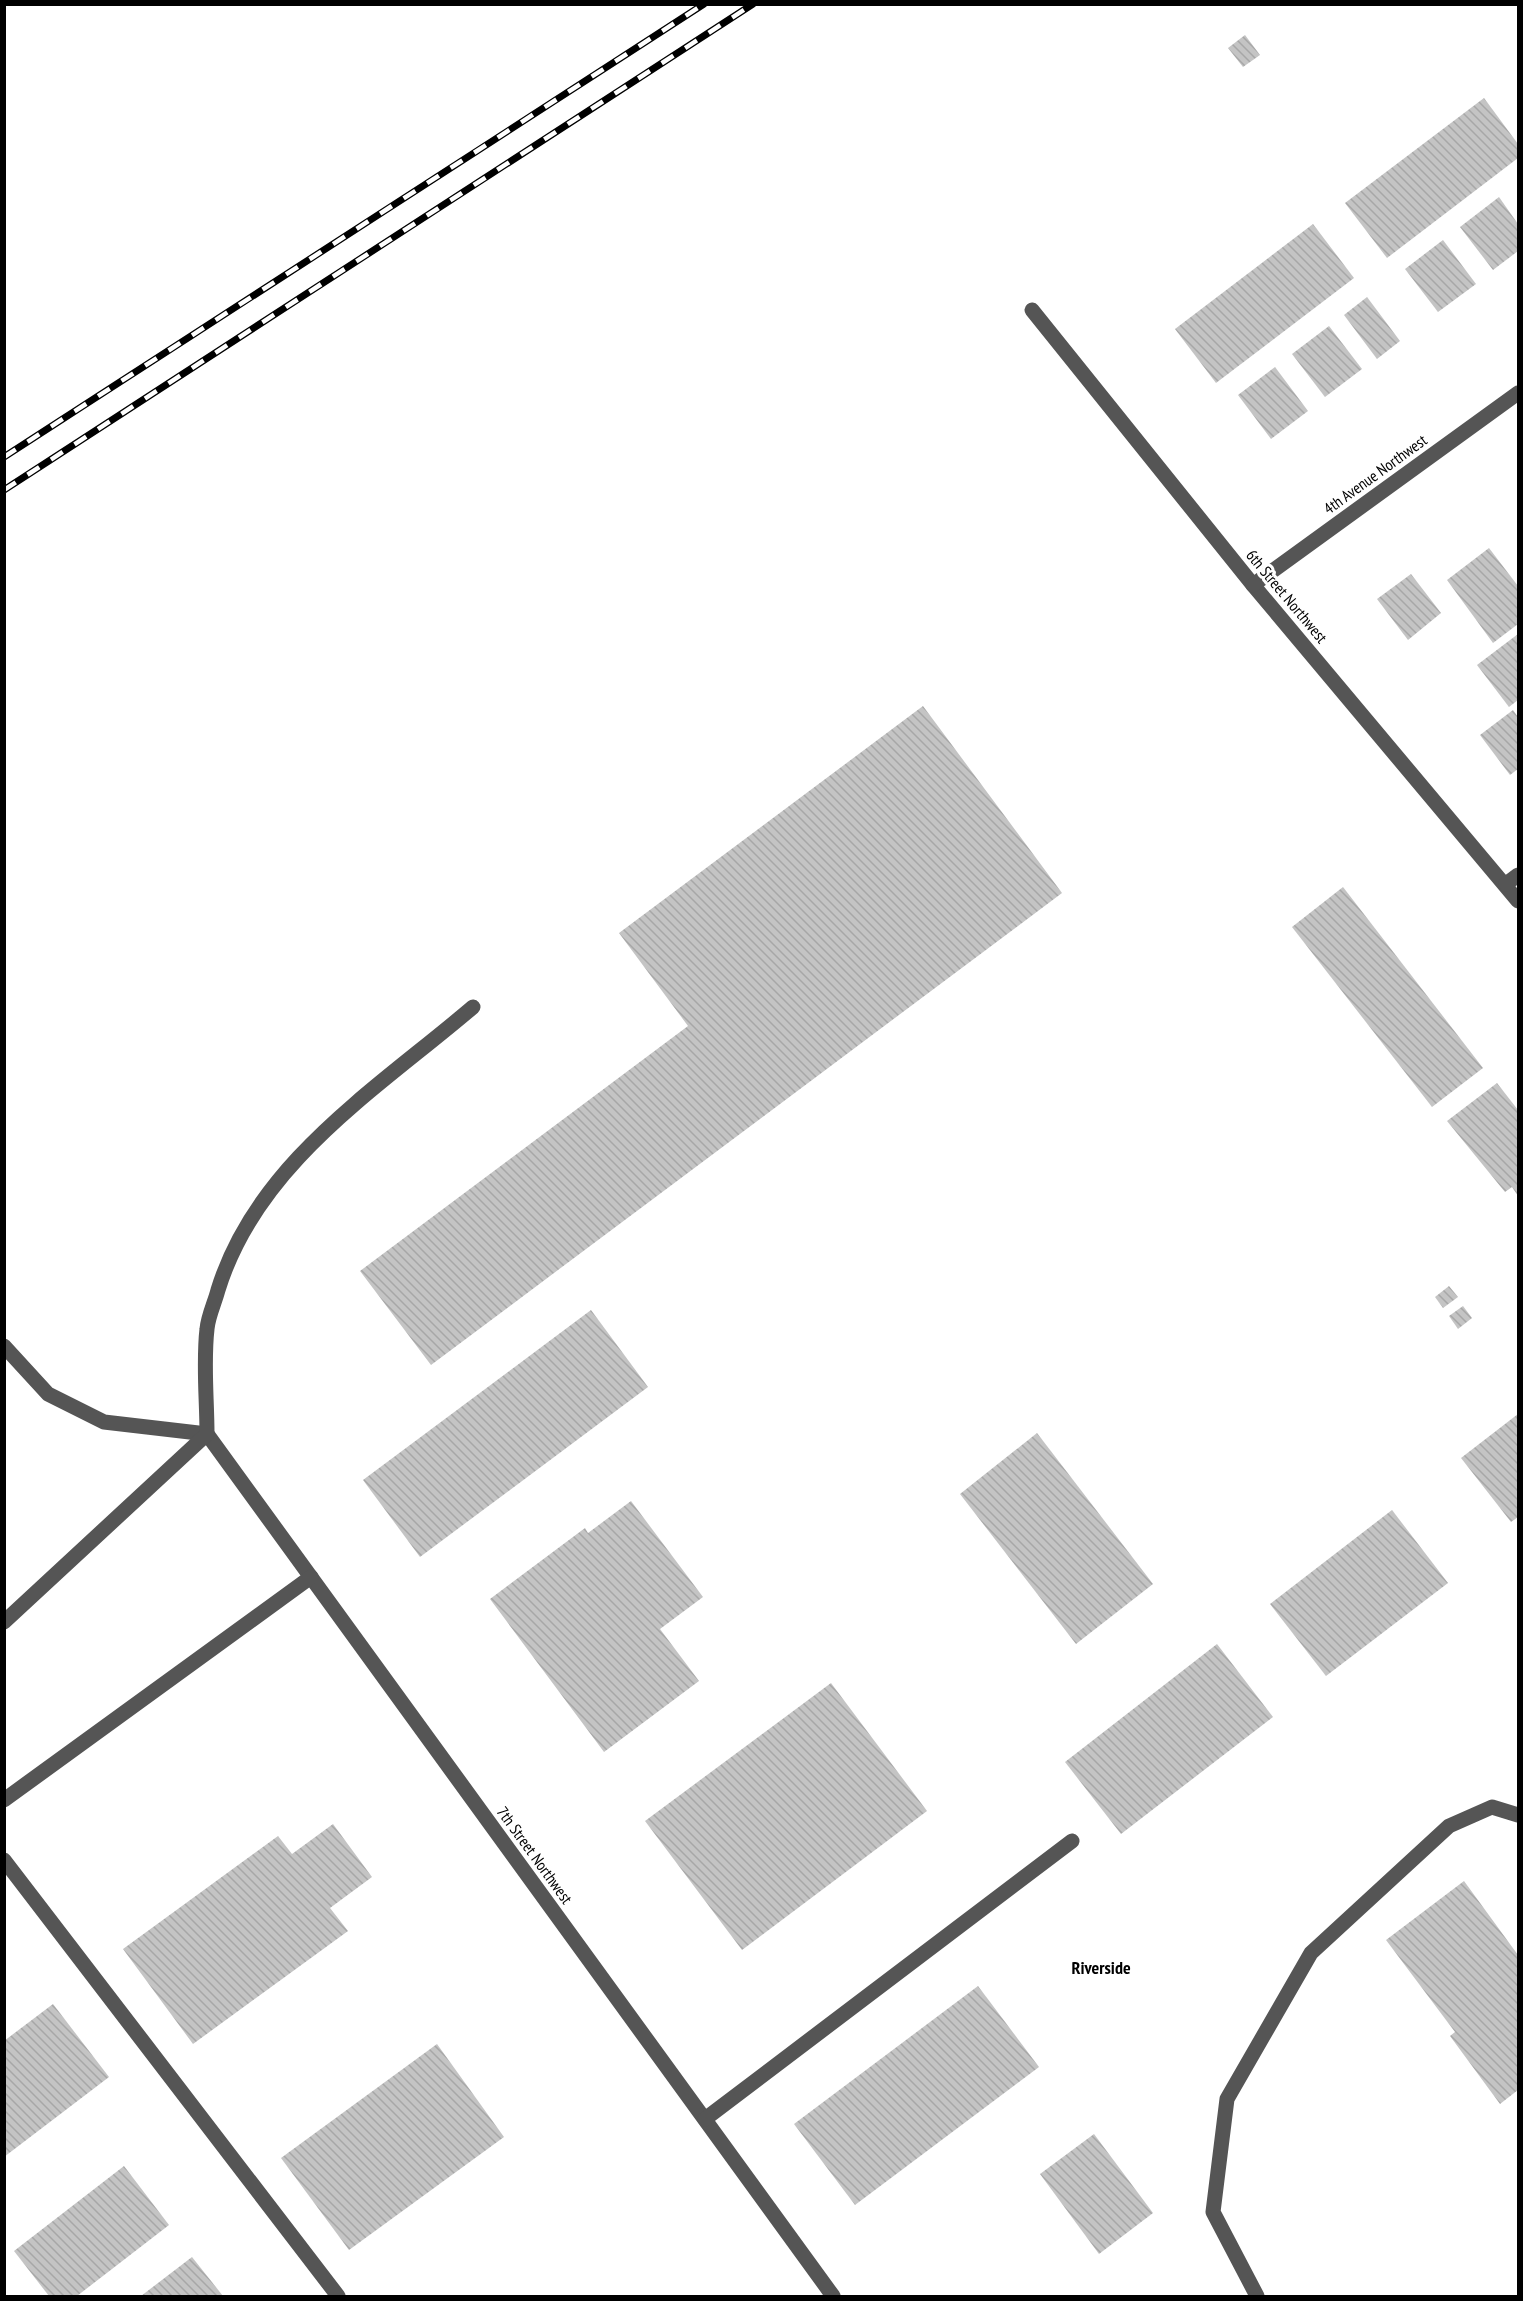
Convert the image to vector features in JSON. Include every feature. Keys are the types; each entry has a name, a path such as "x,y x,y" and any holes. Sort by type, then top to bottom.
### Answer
{"street":[{"name":"6th Street Northwest","path":"1032,309 1253,585 1512,880 1518,901"},
{"name":"4th Avenue Northwest","path":"1253,585 1518,393"},
{"path":"4,1622 207,1434 207,1328 223,1274 246,1226 294,1160 365,1095 473,1007"},
{"path":"4,1346 48,1394 104,1422 207,1434"},
{"name":"7th Street Northwest","path":"207,1434 834,2296"},
{"path":"4,1800 311,1577"},
{"path":"1257,2296 1214,2212 1227,2099 1311,1953 1449,1826 1492,1806 1518,1815"},
{"path":"705,2119 1072,1841"},
{"path":"4,1860 338,2296"}],"building":[{"path":"1245,35 1260,55 1243,67 1228,48"},
{"path":"1484,98 1518,144 1518,158 1387,258 1345,203"},
{"path":"1499,197 1518,224 1518,251 1493,270 1460,227"},
{"path":"1313,224 1354,278 1216,383 1175,329"},
{"path":"1443,240 1476,284 1438,312 1405,269"},
{"path":"1367,297 1400,341 1377,359 1344,315"},
{"path":"1329,326 1362,369 1325,397 1292,354"},
{"path":"1275,367 1308,411 1271,439 1238,395"},
{"path":"1489,548 1518,586 1518,624 1493,643 1447,580"},
{"path":"1411,574 1441,613 1408,640 1377,599"},
{"path":"1518,634 1518,700 1509,707 1477,665"},
{"path":"923,706 1062,893 431,1365 360,1271 688,1026 619,933"},
{"path":"1513,710 1518,717 1518,769 1510,775 1480,735"},
{"path":"1343,887 1483,1068 1432,1107 1292,927"},
{"path":"1497,1083 1518,1110 1518,1196 1512,1187 1505,1192 1447,1121"},
{"path":"1449,1286 1458,1297 1443,1308 1435,1297"},
{"path":"1463,1306 1472,1318 1458,1329 1449,1316"},
{"path":"591,1310 648,1387 420,1557 363,1480"},
{"path":"1518,1414 1518,1517 1511,1522 1461,1458"},
{"path":"1037,1433 1153,1584 1076,1644 960,1494"},
{"path":"631,1501 703,1597 660,1629 699,1681 604,1752 490,1599 585,1528 588,1533"},
{"path":"1392,1510 1448,1583 1326,1676 1270,1604"},
{"path":"1217,1644 1273,1717 1121,1834 1065,1762"},
{"path":"831,1683 927,1811 742,1950 645,1821"},
{"path":"333,1824 372,1877 330,1908 348,1931 193,2044 123,1949 278,1836 292,1854"},
{"path":"1464,1881 1518,1955 1518,2090 1500,2104 1450,2036 1455,2032 1386,1940"},
{"path":"978,1986 1039,2067 855,2205 794,2124"},
{"path":"53,2004 109,2077 4,2157 4,2041"},
{"path":"437,2044 504,2137 349,2250 281,2158"},
{"path":"1094,2134 1153,2213 1099,2254 1040,2174"},
{"path":"124,2166 169,2225 77,2296 49,2296 14,2251"},
{"path":"192,2257 223,2296 141,2296"}],"railway":[{"path":"4,457 704,4"},
{"path":"4,490 753,4"}],"district":[{"name":"Riverside","path":"1101,1968"}]}
